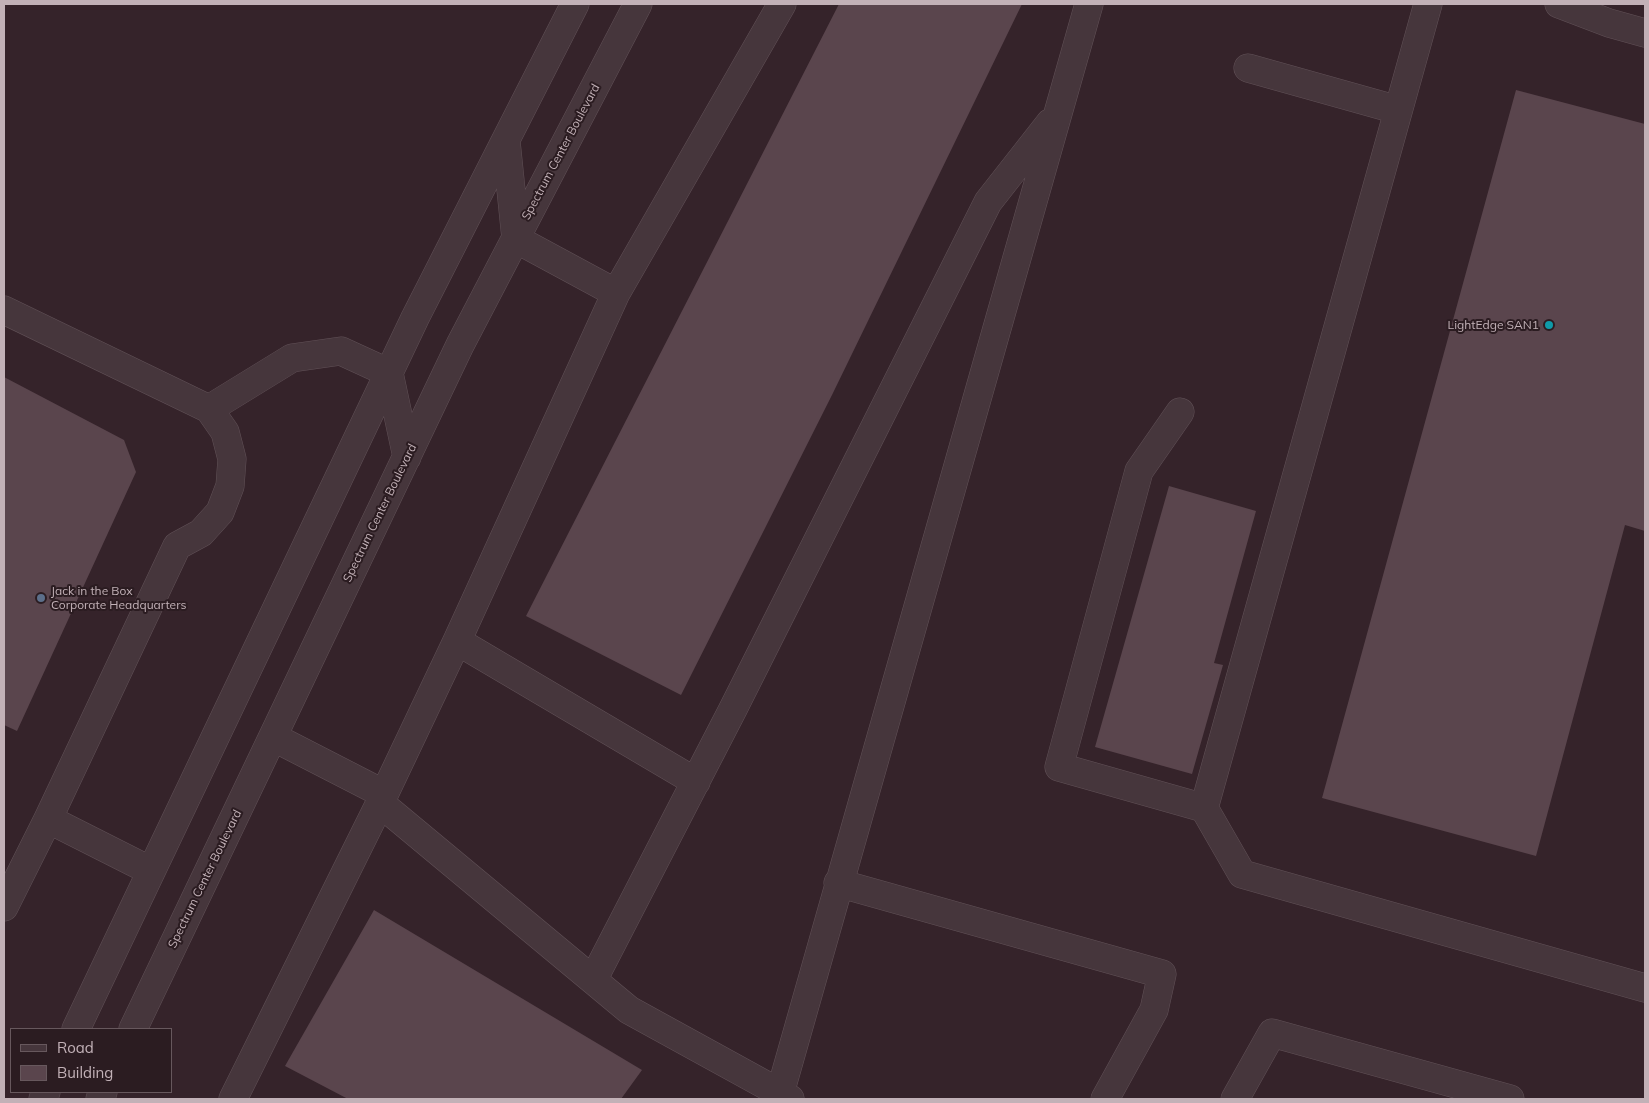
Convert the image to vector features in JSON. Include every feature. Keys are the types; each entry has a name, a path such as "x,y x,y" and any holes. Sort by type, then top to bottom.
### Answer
{"street":[{"path":"76,1028 415,318 575,4"},
{"name":"Spectrum Center Boulevard","path":"133,1028 460,345 638,4"},
{"path":"232,1099 382,798 457,641 616,293 782,4"},
{"path":"273,737 382,798 628,1010 785,1096 838,883 1089,4"},
{"path":"1204,808 1428,4"},
{"path":"1559,4 1609,23 1645,33"},
{"path":"1248,68 1398,110"},
{"path":"593,980 696,782 988,202 1058,113"},
{"path":"506,141 516,239 616,293"},
{"path":"4,310 209,409 225,432 232,459 230,486 220,512 201,533 177,546 48,819 4,907"},
{"path":"209,409 292,358 341,351 389,373"},
{"path":"389,373 407,457"},
{"path":"1180,412 1139,471 1059,766 1204,808 1242,874 1645,988"},
{"path":"457,641 696,782"},
{"path":"48,819 151,871"},
{"path":"838,883 1162,974 1154,1010 1105,1099"},
{"path":"1235,1099 1272,1033 1510,1099"}],"building":[{"path":"839,4 1022,4 832,395 681,695 526,616"},
{"name":"LightEdge SAN1","path":"1516,90 1645,124 1645,531 1625,525 1536,856 1322,798"},
{"name":"Jack in the Box Corporate Headquarters","path":"4,377 124,440 136,472 17,731 4,725"},
{"path":"1169,486 1256,511 1214,663 1223,665 1192,774 1095,747"},
{"path":"374,910 642,1070 621,1099 348,1099 285,1066"}],"place":[{"name":"LightEdge SAN1","path":"1549,325"},
{"name":"Jack in the Box Corporate Headquarters","path":"41,598"}]}
